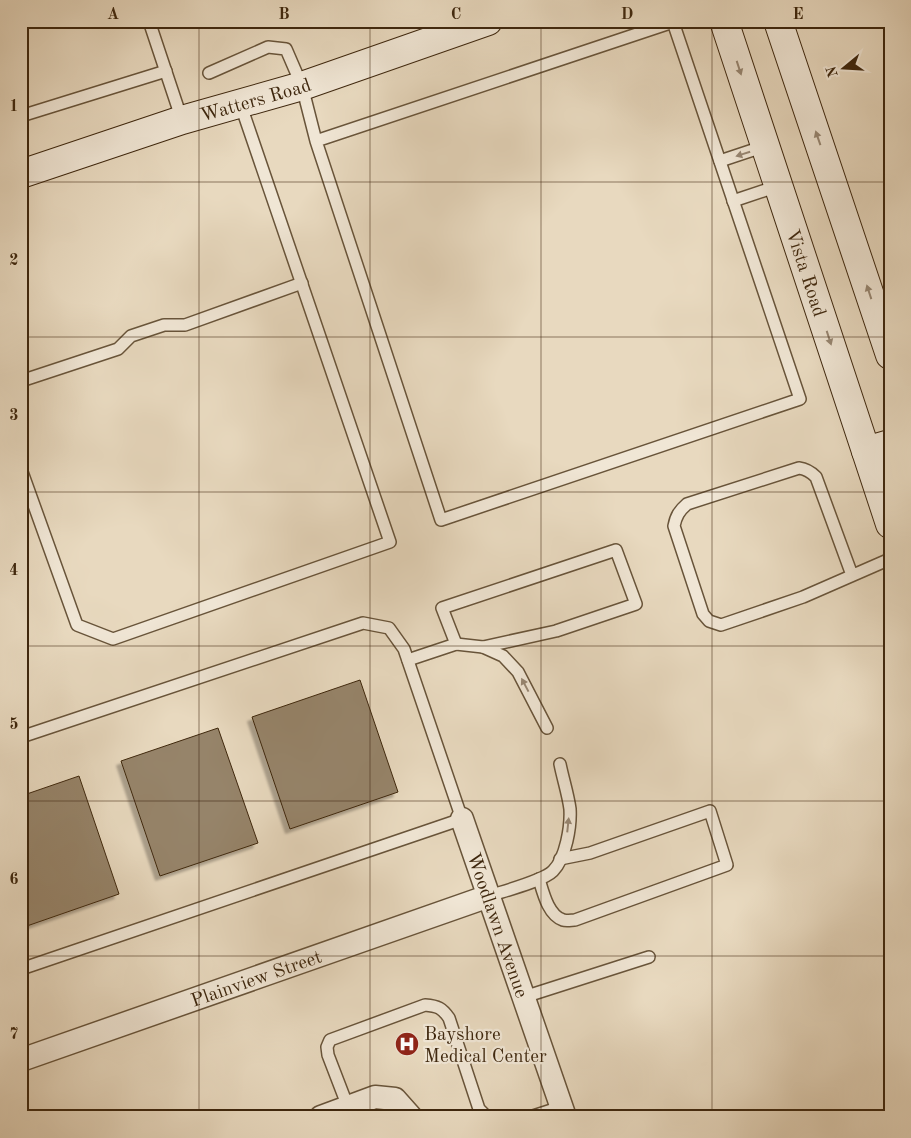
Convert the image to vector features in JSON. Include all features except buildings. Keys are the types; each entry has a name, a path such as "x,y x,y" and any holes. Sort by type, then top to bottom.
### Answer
{"street":[{"name":"Watters Road","path":"21,174 182,120 302,86 436,30 488,21"},
{"name":"Vista Road","path":"724,21 778,186 878,447 890,524"},
{"path":"778,21 890,355"},
{"name":"Woodlawn Avenue","path":"462,819 563,1112"},
{"name":"Plainview Street","path":"21,1060 489,896"},
{"path":"321,1117 375,1097 395,1099 411,1117"}],"lane":[{"path":"149,21 182,120"},
{"path":"209,72 268,46 286,49 302,86 316,141 441,520 800,399 673,22 316,141"},
{"path":"21,116 166,71"},
{"path":"21,469 77,625 113,639 390,542 240,103"},
{"path":"720,161 765,146"},
{"path":"733,201 778,186"},
{"path":"21,380 118,349 131,336 164,325 185,325 302,283"},
{"path":"852,575 816,478 812,472 805,469 799,468 687,504 679,511 675,518 674,526 703,614 715,624 721,625 744,618 803,597 890,558"},
{"path":"456,644 442,608 616,550 636,604 556,631 483,647"},
{"path":"21,736 363,623 389,628 404,649 462,819 21,969"},
{"path":"408,660 456,644 483,647 503,656 518,672 548,728"},
{"path":"489,896 539,879 553,871 560,859 566,847 570,810 560,764"},
{"path":"539,879 546,901 554,914 564,920 575,920 727,865 710,811 590,853 560,859"},
{"path":"524,997 648,957"},
{"path":"348,1107 328,1055 327,1047 330,1040 425,1005 430,1005 443,1008 449,1018 480,1109 486,1117"},
{"path":"530,1117 563,1112"}],"place":[{"name":"Bayshore Medical Center","path":"407,1044"}]}
